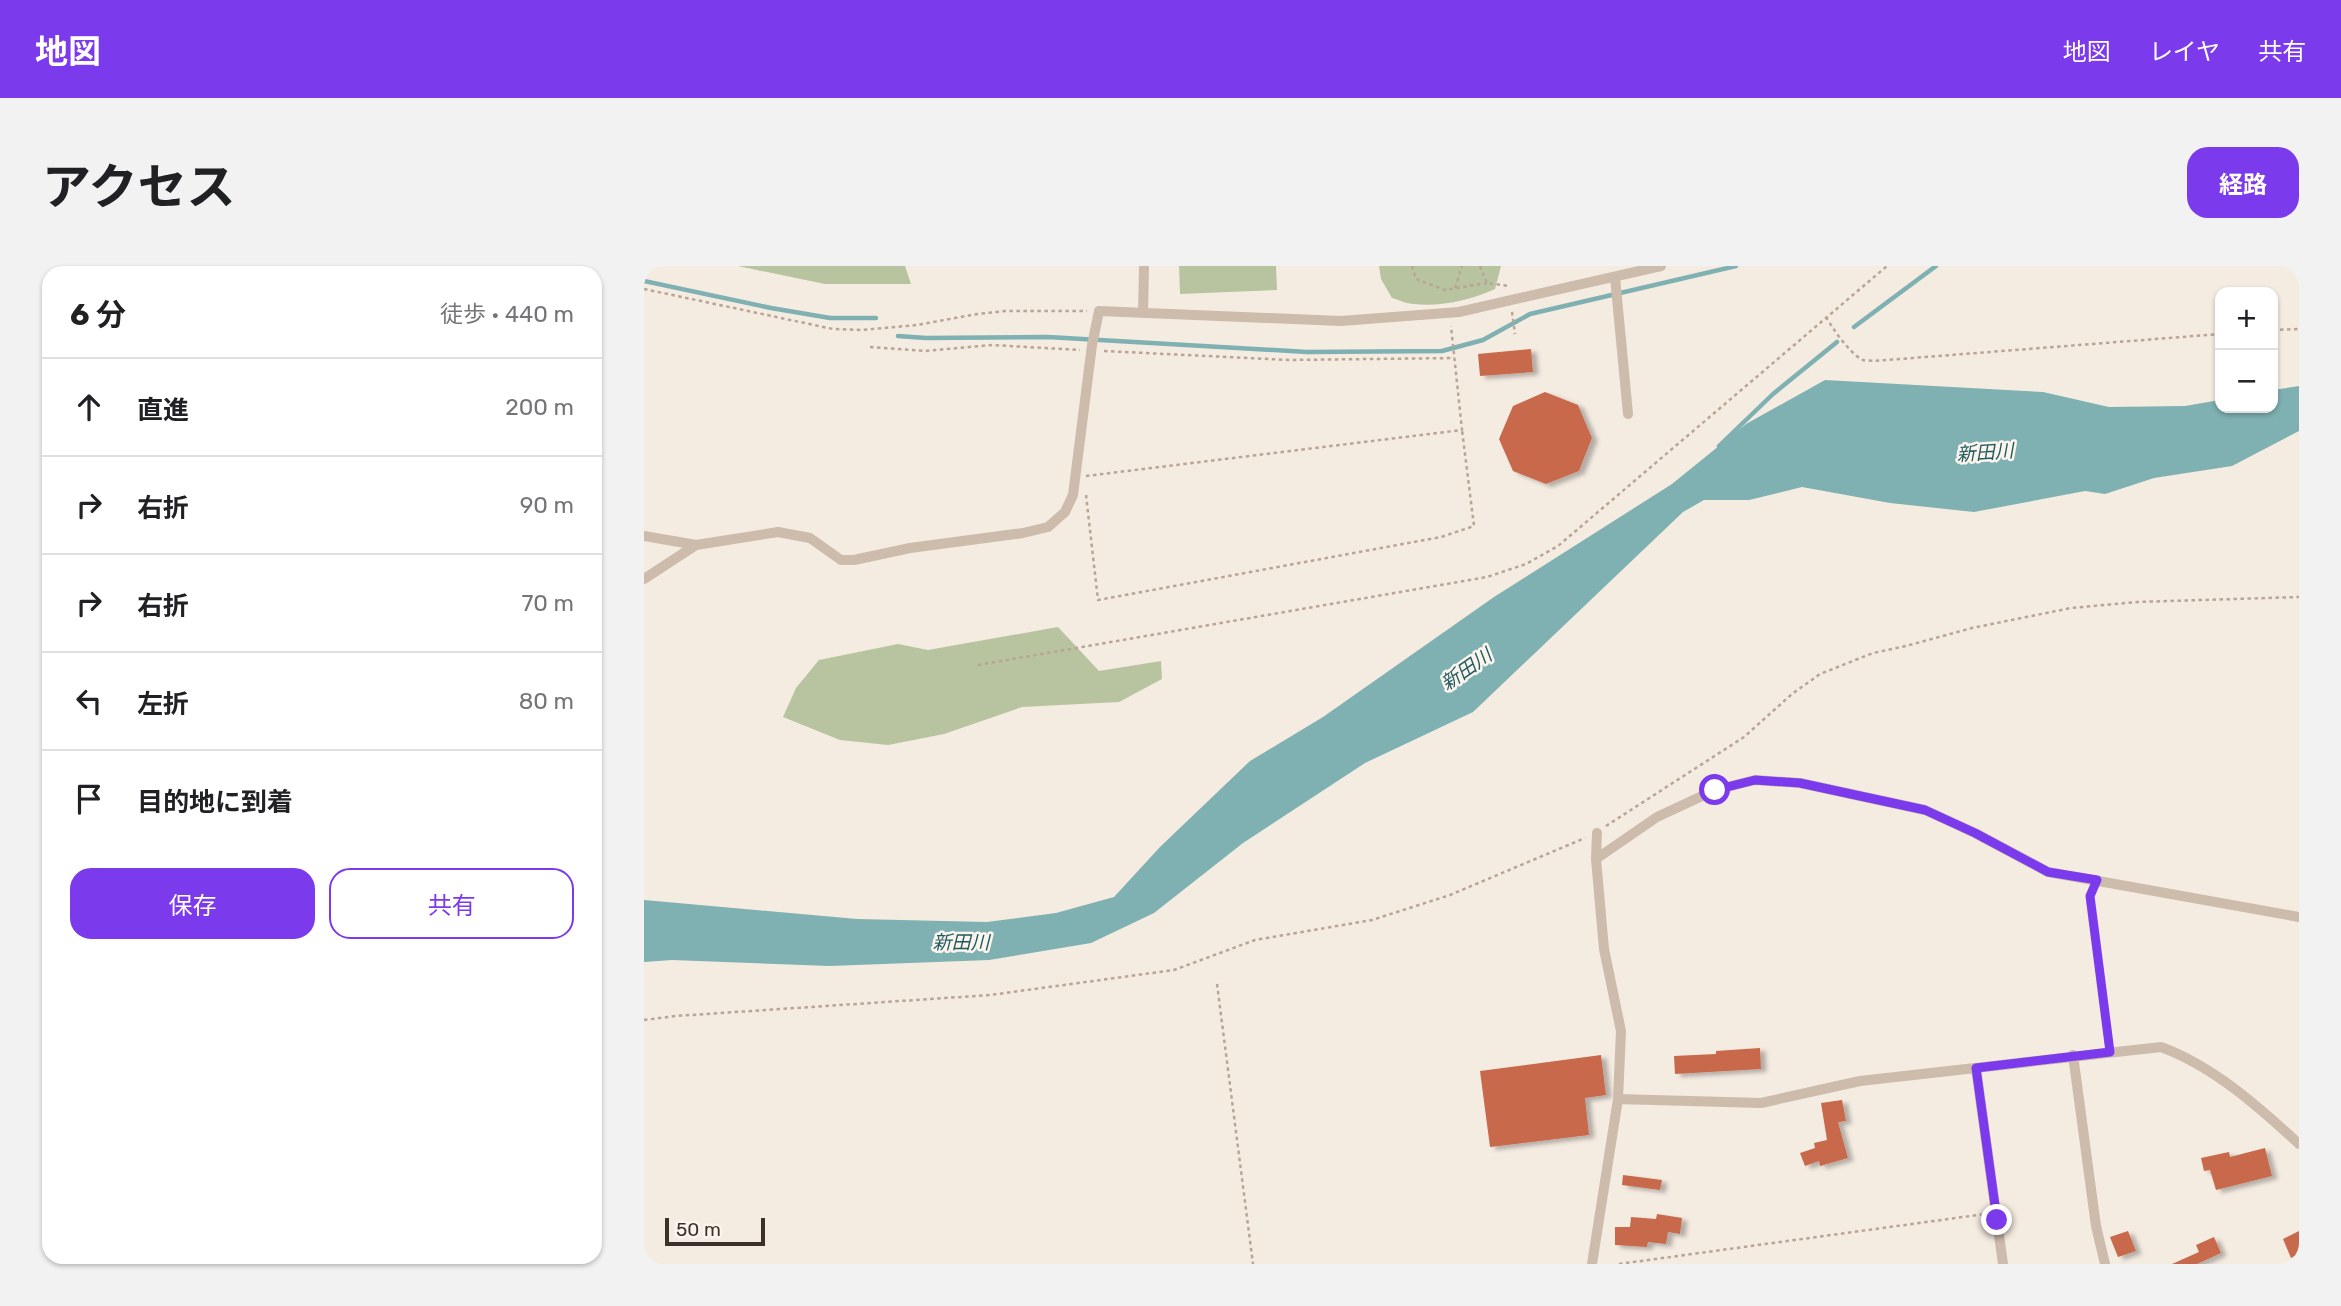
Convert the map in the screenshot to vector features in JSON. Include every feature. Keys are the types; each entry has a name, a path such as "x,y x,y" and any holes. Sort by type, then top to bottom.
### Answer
{"street":[{"path":"1143,313 1144,266"},
{"path":"644,536 695,545 778,532 810,538 841,560 854,560 910,548 1023,533 1048,527 1065,512 1073,495 1099,311 1341,321 1459,312 1511,305 1615,282 1661,266"},
{"path":"1615,282 1628,414"},
{"path":"644,579 695,545"},
{"path":"1596,859 1657,817 1715,790 1755,780 1800,783 1925,810 2048,872 2299,917"},
{"path":"1592,1264 1618,1099 1621,1031 1604,949 1596,859 1597,833"},
{"path":"1618,1099 1761,1103 1851,1082 2150,1047 2166,1049 2216,1077 2251,1101 2299,1144"},
{"path":"2073,1055 2096,1226 2105,1264"},
{"path":"1976,1068 2003,1264"}],"path":[{"path":"1412,266 1416,279 1445,290 1487,283 1508,286 1516,334"},
{"path":"1455,288 1462,266"},
{"path":"1480,266 1487,283"},
{"path":"978,665 1487,577 1526,564 1558,546 1887,266"},
{"path":"644,289 842,329 861,330 917,325 1005,311 1099,311"},
{"path":"1826,317 1855,353 1863,359 1874,361 2215,334"},
{"path":"1075,477 1085,490 1098,600 1441,537 1474,526 1451,328"},
{"path":"2278,330 2299,329"},
{"path":"870,347 925,351 992,345 1093,343 1289,360 1454,356"},
{"path":"1075,477 1462,430"},
{"path":"644,1020 990,995 1174,970 1255,940 1372,920 1450,895 1597,833 1744,737 1792,694 1820,674 1873,653 2000,621 2071,608 2137,602 2299,597"},
{"path":"2097,880 2090,896 2110,1052"},
{"path":"1217,984 1253,1264"},
{"path":"1619,1264 1995,1212"}],"green space":[{"path":"738,266 905,266 911,284 825,284"},
{"path":"1179,266 1276,266 1277,290 1180,294"},
{"path":"1379,266 1501,266 1495,289 1456,302 1424,305 1392,298 1381,279"},
{"path":"1058,627 1099,671 1161,661 1162,679 1119,702 1022,707 944,734 888,745 840,740 783,717 796,688 819,660 898,644 928,650"}],"water":[{"name":"新田川","path":"1825,380 2043,392 2109,407 2185,406 2215,401 2215,413 2278,413 2278,389 2299,386 2299,431 2232,466 2154,478 2105,494 2085,491 1974,512 1890,503 1802,487 1749,500 1704,500 1683,512 1473,712 1365,763 1243,843 1154,913 1091,943 989,960 830,966 672,960 644,962 644,900 857,919 987,922 1056,913 1114,897 1160,847 1250,761 1323,717 1494,597 1672,484 1746,424"}],"building":[{"path":"1531,349 1533,372 1480,376 1478,354"},
{"path":"1545,392 1578,405 1592,438 1579,471 1546,484 1513,471 1499,439 1513,406"},
{"path":"1760,1048 1761,1069 1675,1074 1674,1056"},
{"path":"1601,1055 1606,1095 1585,1098 1589,1135 1490,1147 1480,1071"},
{"path":"1842,1100 1846,1121 1838,1122 1848,1158 1820,1166 1819,1161 1805,1166 1800,1153 1815,1148 1814,1143 1827,1140 1821,1103"},
{"path":"2265,1148 2272,1176 2216,1190 2210,1170 2204,1171 2201,1158 2229,1152 2230,1157"},
{"path":"1623,1175 1662,1180 1660,1190 1622,1185"},
{"path":"1657,1214 1682,1218 1680,1234 1668,1232 1666,1244 1648,1242 1647,1247 1615,1245 1615,1227 1630,1227 1631,1217 1656,1219"},
{"path":"2128,1231 2136,1251 2118,1257 2110,1237"},
{"path":"2299,1231 2299,1254 2291,1258 2283,1239"},
{"path":"2214,1237 2221,1253 2197,1264 2172,1264 2199,1252 2196,1245"}],"waterway":[{"path":"898,336 1048,337 1307,352 1442,351 1483,340 1530,314 1736,266"},
{"path":"1854,327 1936,266"},
{"path":"644,281 830,318 876,318"},
{"path":"1719,446 1773,394 1837,342"}],"route":[{"path":"1715,790 1755,780 1800,783 1925,810 2048,872 2097,880 2090,896 2110,1052 1976,1068 1997,1220"}]}
